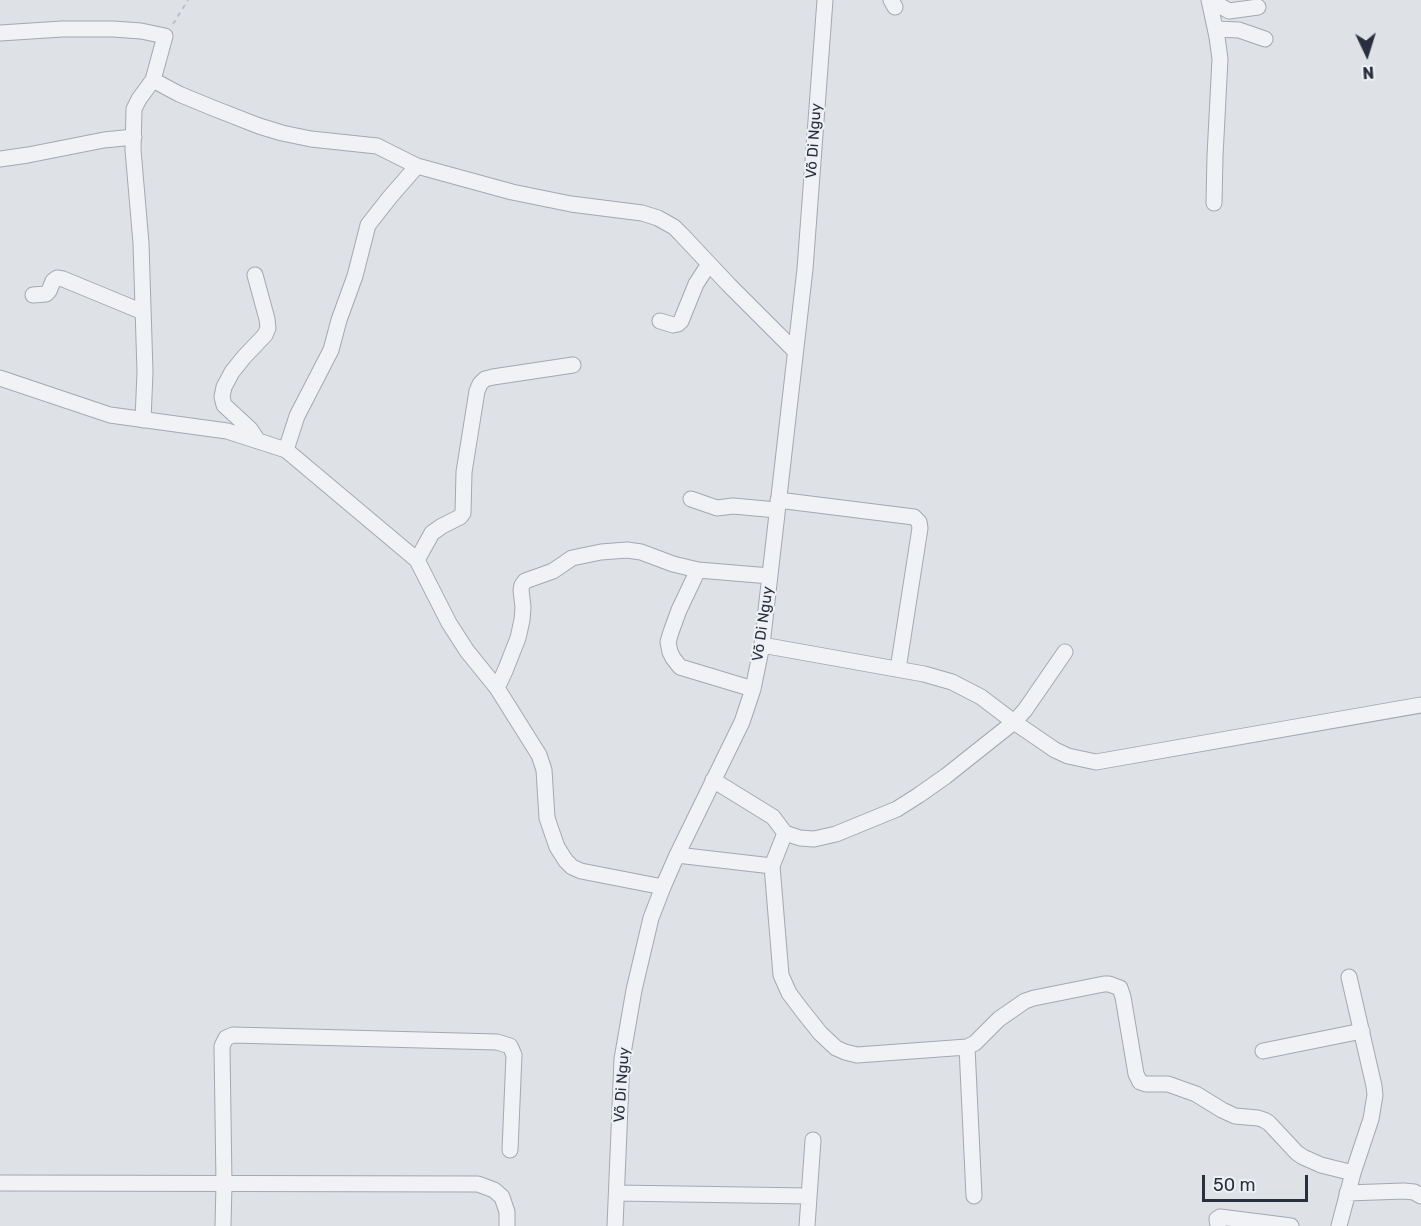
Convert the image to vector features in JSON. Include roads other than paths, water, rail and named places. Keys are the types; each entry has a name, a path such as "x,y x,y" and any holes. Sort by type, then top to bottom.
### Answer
{"street":[{"name":"Võ Di Nguy","path":"615,1226 622,1059 634,990 651,918 677,855 742,722 753,689 762,645 805,269 825,0"},
{"path":"1210,0 1229,10 1258,7"},
{"path":"1210,0 1220,59 1214,203"},
{"path":"0,33 62,29 113,29 165,36 153,81 134,109 145,372 143,420"},
{"path":"1216,29 1239,30 1265,39"},
{"path":"153,81 179,94 259,126 310,139 377,146 417,166 532,197 642,213 658,218 674,227 795,351"},
{"path":"0,159 104,140 134,137"},
{"path":"286,450 297,416 331,350 355,276 368,225 417,166"},
{"path":"660,321 673,325 681,321 691,294 709,264"},
{"path":"255,275 268,328 265,335 232,372 224,387 222,397 224,405 250,429 258,441"},
{"path":"33,295 48,293 52,281 57,278 143,312"},
{"path":"417,560 432,533 463,513 464,472 480,384 493,377 573,365"},
{"path":"0,378 110,415 227,431 286,450 417,560 449,623 467,651 497,688 542,762 548,818 557,847 566,861 581,871 663,887"},
{"path":"691,499 717,508 778,505 914,517 919,522 920,528 898,669"},
{"path":"497,688 518,638 523,608 521,590 525,581 553,571 572,558 627,550 641,552 673,564 698,570 770,576"},
{"path":"698,570 671,632 668,642 670,652 680,667 753,689"},
{"path":"762,645 924,674 963,687 1061,753 1096,762 1421,705"},
{"path":"713,780 773,817 785,833 800,838 814,839 836,834 897,809 946,776 1014,722 1025,710 1065,652"},
{"path":"785,833 772,866 782,975 789,993 820,1033 836,1048 857,1055 967,1047 975,1043 999,1019 1025,1001 1104,984 1115,985 1120,988 1123,997 1136,1074 1140,1082 1168,1084 1196,1094 1234,1116 1264,1120 1303,1157 1321,1166 1353,1173"},
{"path":"677,855 772,866"},
{"path":"1339,1226 1371,1119 1375,1095 1349,977"},
{"path":"1263,1051 1362,1031"},
{"path":"223,1226 222,1046 226,1038 233,1035 497,1042 510,1046 514,1055 510,1150"},
{"path":"967,1047 974,1196"},
{"path":"807,1226 813,1140"},
{"path":"0,1183 478,1184 494,1190 502,1197 507,1212 507,1226"},
{"path":"1347,1193 1404,1191 1414,1192 1421,1196"},
{"path":"617,1193 809,1196"},
{"path":"1218,1226 1217,1219 1225,1217 1291,1226"}]}
